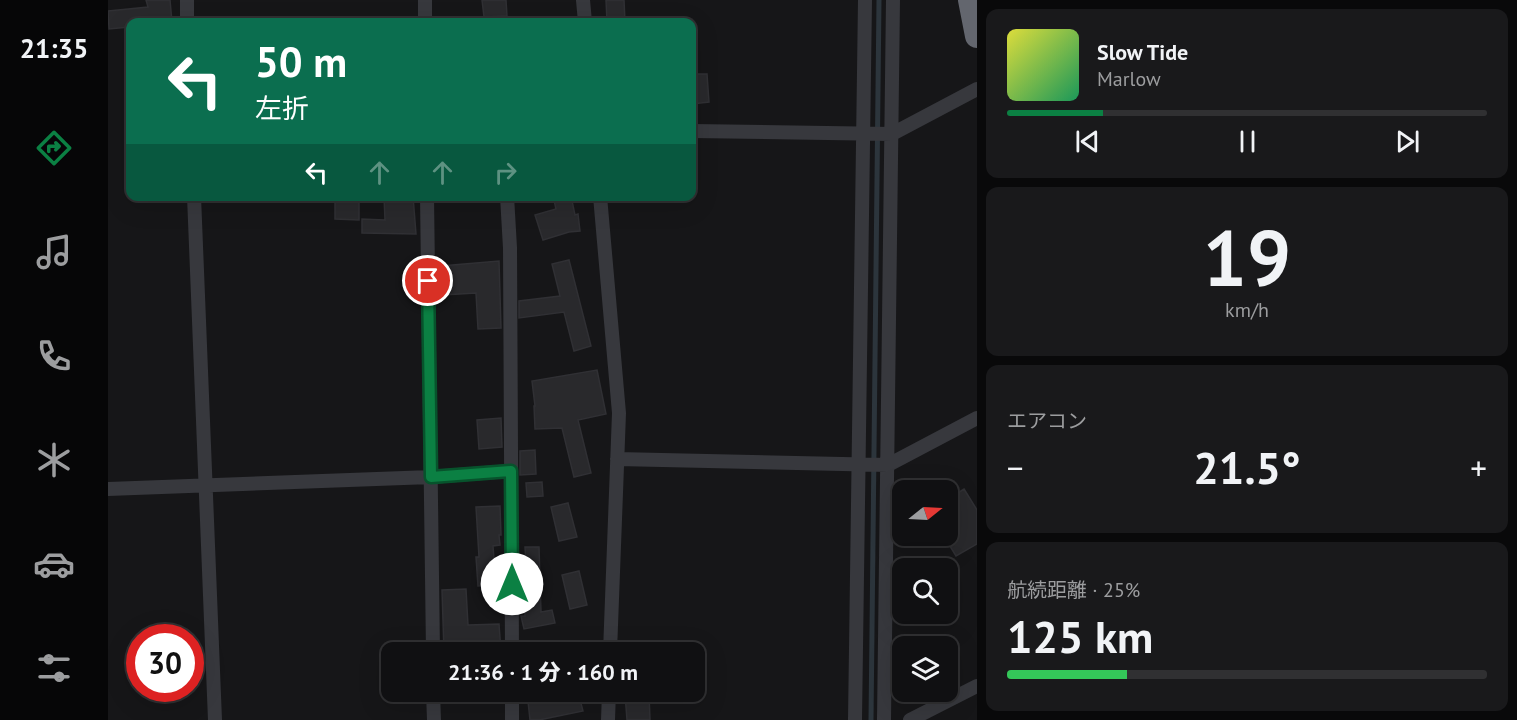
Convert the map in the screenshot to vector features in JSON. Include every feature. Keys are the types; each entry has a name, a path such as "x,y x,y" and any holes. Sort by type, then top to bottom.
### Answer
{"highway":[{"path":"970,0 977,36"}],"street":[{"path":"187,0 188,18"},
{"path":"424,0 425,18"},
{"path":"583,0 585,18"},
{"path":"855,720 865,0"},
{"path":"884,720 893,0"},
{"path":"696,131 892,134 977,89"},
{"path":"194,201 216,720"},
{"path":"427,201 433,642"},
{"path":"507,201 510,248 512,642"},
{"path":"600,201 618,388 610,642"},
{"path":"617,459 888,465 977,418"},
{"path":"108,489 431,477 511,471"},
{"path":"910,720 977,686"},
{"path":"433,702 434,720"},
{"path":"512,702 512,720"},
{"path":"608,720 609,702"}],"building":[{"path":"146,0 170,0 172,18 126,18 126,27 109,29 108,11 148,7"},
{"path":"482,0 506,0 507,16 484,17"},
{"path":"606,0 624,0 625,18 607,18"},
{"path":"696,74 707,74 709,102 696,104"},
{"path":"335,201 359,201 359,220 335,219"},
{"path":"384,201 413,201 416,234 362,233 362,219 385,220"},
{"path":"554,201 572,201 575,215 578,214 580,231 543,240 535,215 556,209"},
{"path":"569,260 591,346 574,351 564,312 519,318 519,301 560,296 552,264"},
{"path":"499,261 501,328 478,329 476,293 443,295 441,266"},
{"path":"597,370 606,414 578,420 591,473 574,477 562,428 535,429 532,381"},
{"path":"501,418 502,447 479,449 477,420"},
{"path":"535,450 536,474 520,475 520,451"},
{"path":"542,482 543,496 527,497 526,483"},
{"path":"964,489 977,510 977,544 956,556 950,546 958,546 958,493"},
{"path":"568,503 577,537 559,541 551,507"},
{"path":"500,506 500,545 493,546 496,585 478,586 476,507"},
{"path":"525,547 539,547 541,612 552,610 555,623 524,629 521,616 525,616 524,584 527,584"},
{"path":"579,571 587,605 570,609 562,575"},
{"path":"466,589 468,625 499,624 500,642 444,642 442,590"},
{"path":"528,702 581,702 583,711 539,720 530,720"},
{"path":"626,702 649,702 650,720 627,720"}],"waterway":[{"path":"871,720 879,0"}],"route":[{"path":"428,281 431,477 511,471 512,584"}]}
